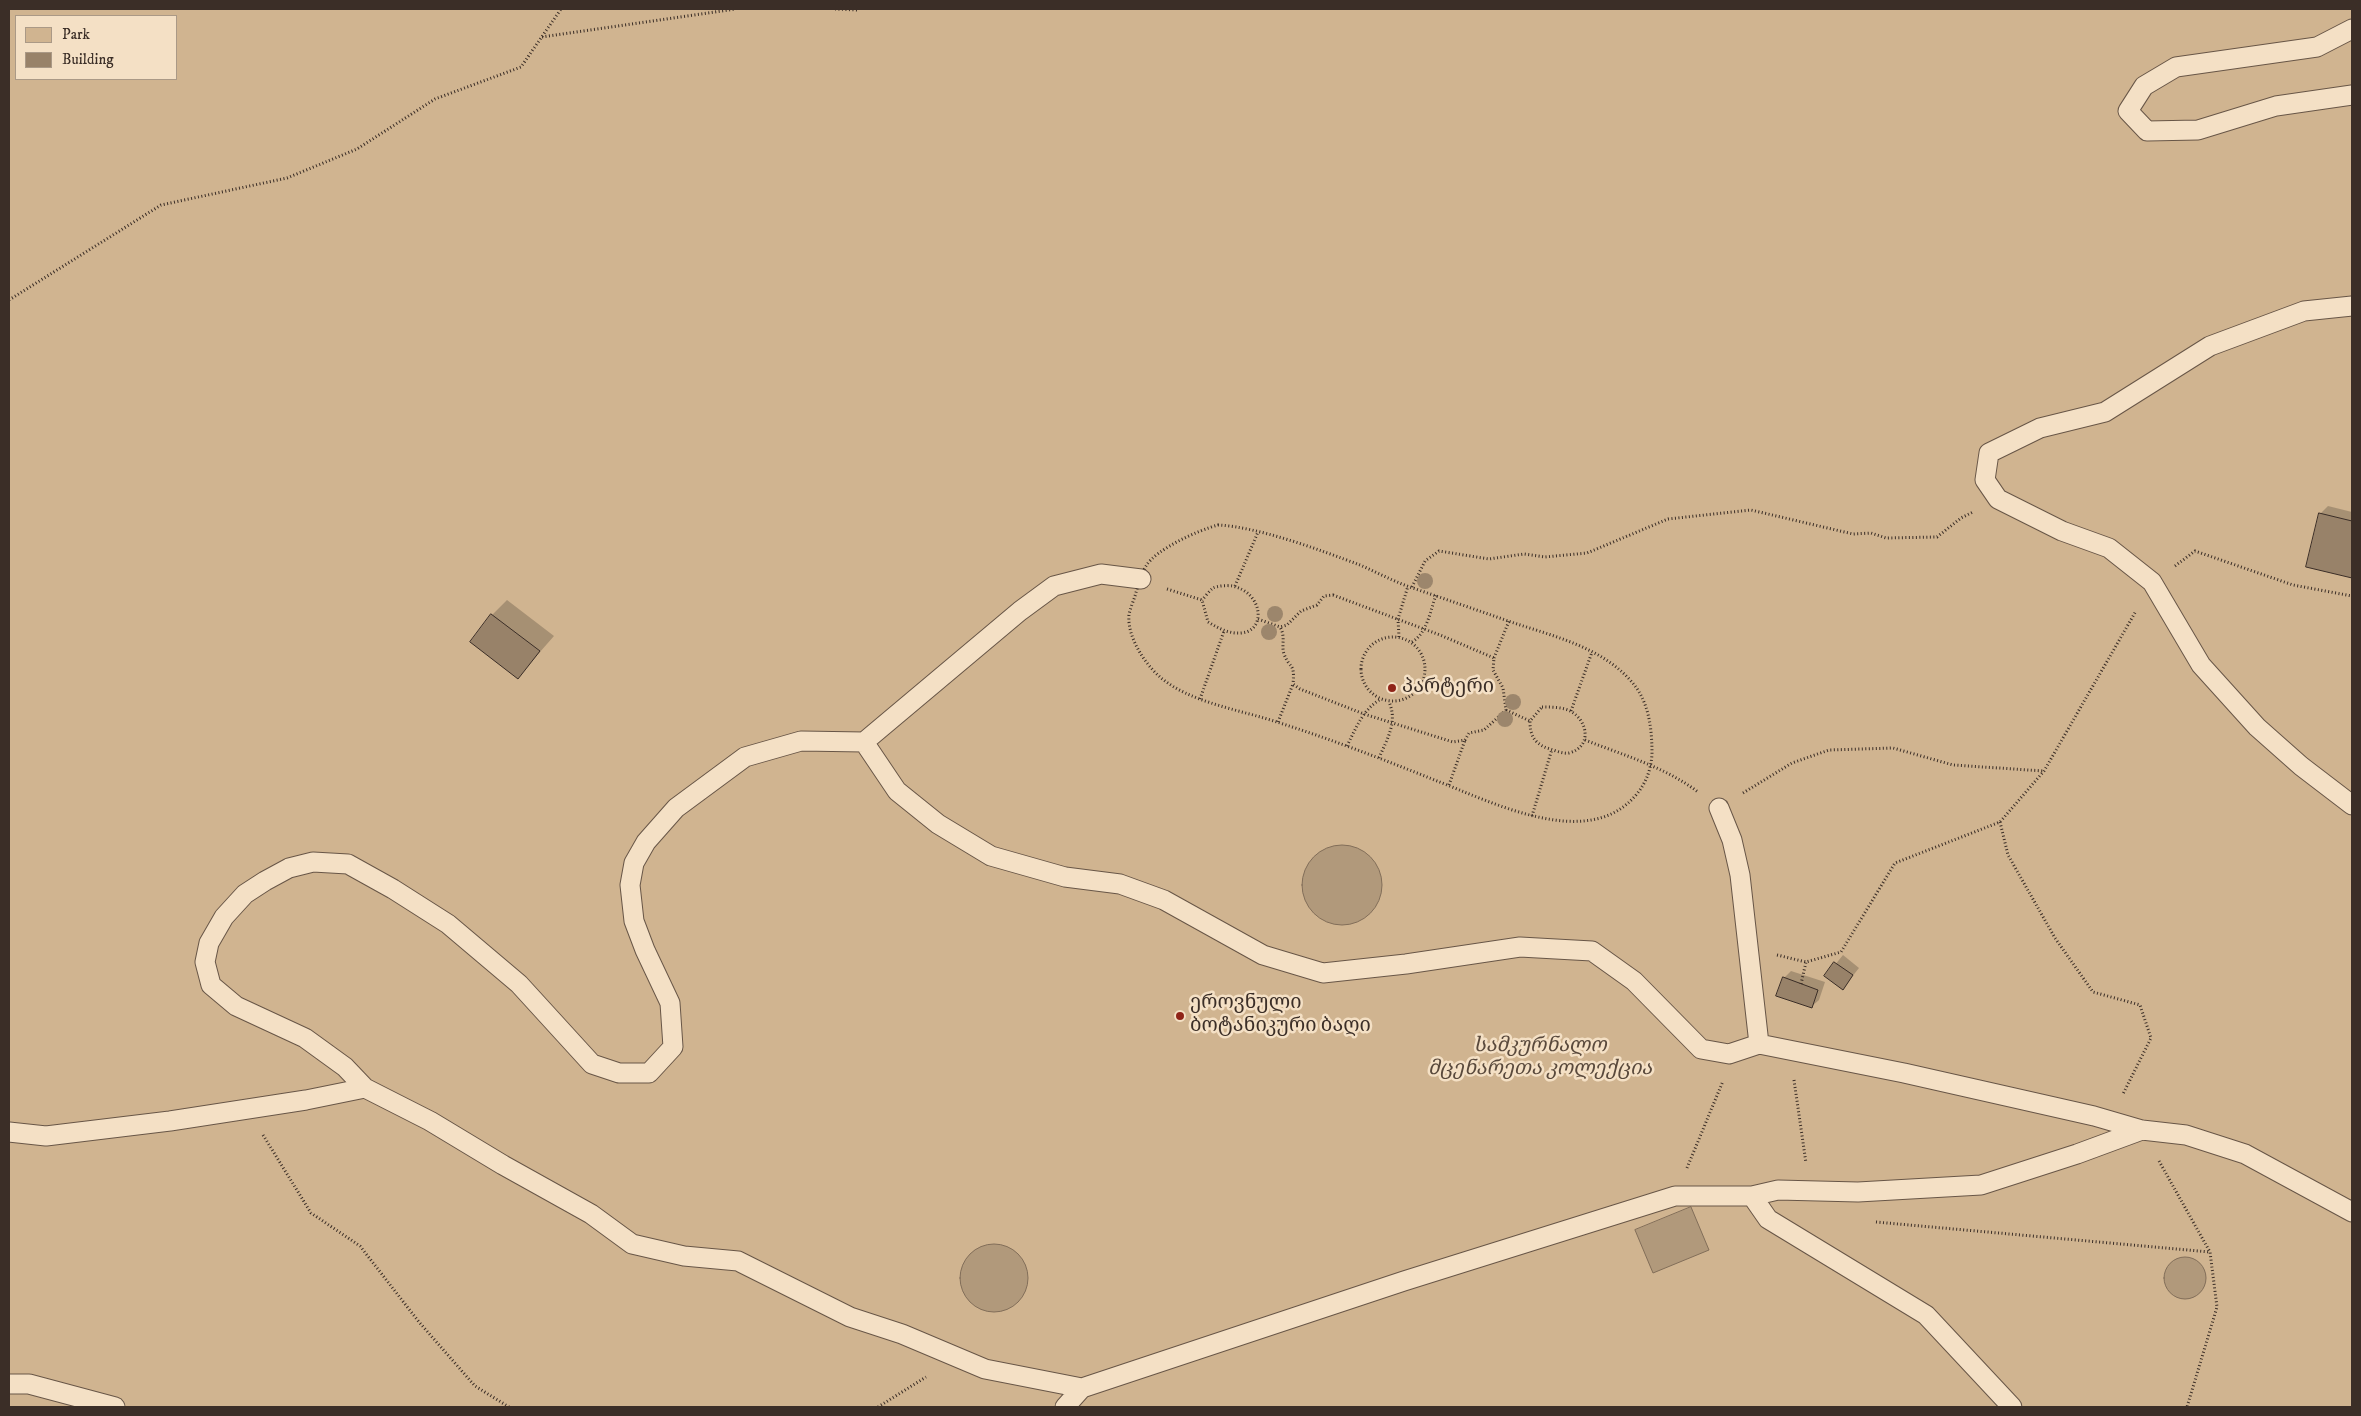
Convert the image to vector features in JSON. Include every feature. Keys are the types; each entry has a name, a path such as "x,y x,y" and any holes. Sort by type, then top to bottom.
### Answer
{"lane":[{"path":"2352,29 2317,47 2176,67 2144,86 2128,111 2147,131 2198,130 2276,106 2352,95"},
{"path":"2352,306 2304,312 2210,346 2105,412 2040,428 1989,453 1985,480 1998,499 2062,531 2109,548 2152,582 2201,665 2257,727 2301,766 2352,805"},
{"path":"1145,580 1102,574 1054,586 1020,611 864,742 801,741 745,757 676,808 646,842 634,863 630,885 634,921 645,950 670,1003 673,1047 649,1073 619,1073 592,1064 519,984 448,924 393,889 348,864 313,862 289,868 245,894 224,917 209,943 205,962 211,985 236,1006 305,1038 345,1067 365,1088 430,1121 503,1165 592,1214 632,1244 684,1256 738,1261 850,1317 902,1334 985,1369 1082,1388 1413,1278 1675,1196 1752,1196 1778,1190 1858,1192 1981,1185 2077,1154 2142,1130"},
{"path":"864,742 897,792 938,824 991,856 1065,877 1120,884 1164,900 1263,955 1322,972 1440,960 1520,947 1592,951 1634,981 1701,1049 1729,1054 1759,1044 1914,1075 2094,1116 2142,1130 2186,1135 2246,1154 2352,1212"},
{"path":"1719,808 1732,840 1740,874 1759,1044"},
{"path":"9,1132 46,1136 247,1109 365,1088"},
{"path":"1752,1196 1768,1219 1803,1238 1926,1315 2012,1407"},
{"path":"9,1384 29,1384 115,1407"},
{"path":"1065,1407 1082,1388"}],"path":[{"path":"9,300 161,206 287,178 357,149 435,99 521,67 561,9"},
{"path":"542,38 736,9"},
{"path":"835,9 858,10"},
{"path":"1399,638 1398,619 1410,587 1425,561 1439,551 1489,559 1524,554 1545,557 1587,553 1668,519 1751,510 1853,534 1871,533 1886,538 1937,537 1961,518 1998,499"},
{"path":"1218,525 1239,526 1258,532 1360,565 1410,587 1592,652 1611,663 1632,682 1646,705 1652,737 1651,766 1643,786 1628,804 1606,815 1581,822 1532,816 1348,746 1278,722 1200,699 1162,679 1149,666 1138,648 1130,626 1129,614 1145,580 1147,563 1197,531 1218,525"},
{"path":"1235,586 1258,532"},
{"path":"1749,949 1806,962 1841,952 1895,863 2000,822 2044,771 2152,582 2195,550 2293,585 2352,596"},
{"path":"1158,585 1202,600"},
{"path":"1228,585 1235,586 1254,597 1258,608 1258,619 1252,627 1242,634 1224,631 1208,622 1202,600 1213,588 1228,585"},
{"path":"1258,619 1280,627 1286,625 1300,611 1318,605 1324,596 1333,595 1494,658"},
{"path":"1412,642 1420,637 1436,596"},
{"path":"1506,710 1503,688 1493,670 1494,658 1509,621"},
{"path":"1278,722 1293,684 1294,669 1284,654 1284,634 1280,627"},
{"path":"1200,699 1224,631"},
{"path":"1399,638 1412,642 1420,650 1426,670 1424,680 1418,690 1410,697 1388,701 1370,692 1363,682 1362,661 1366,651 1374,644 1383,639 1399,638"},
{"path":"1571,711 1592,652"},
{"path":"1293,684 1300,689 1364,714 1453,742 1465,740"},
{"path":"1348,746 1371,704 1381,699"},
{"path":"1379,758 1393,723 1393,716 1388,701"},
{"path":"1542,707 1571,711 1583,720 1586,730 1585,740 1571,752 1563,753 1536,742 1532,734 1530,721 1542,707"},
{"path":"1506,710 1530,721"},
{"path":"1449,785 1469,733 1484,730 1506,710"},
{"path":"1585,740 1683,781 1719,808 1792,763 1829,750 1893,748 1953,764 2044,771"},
{"path":"1532,816 1552,749"},
{"path":"2000,822 2008,855 2055,938 2093,992 2140,1005 2152,1038 2119,1103 2142,1130 2210,1252 2217,1307 2188,1407"},
{"path":"1801,984 1806,962"},
{"path":"1789,1050 1810,1190"},
{"path":"1675,1196 1721,1088 1729,1054"},
{"path":"247,1109 311,1213 360,1246 419,1322 476,1386 509,1407"},
{"path":"1867,1222 2210,1252"},
{"path":"878,1407 956,1358"}],"green space":[{"name":"ეროვნული ბოტანიკური ბაღი","path":"9,9 2352,9 2352,1407 9,1407"}],"shaded area":[{"path":"1342,845 1357,848 1370,857 1379,870 1382,885 1379,900 1370,913 1357,922 1342,925 1327,922 1314,913 1305,900 1302,885 1305,870 1314,857 1327,848"},
{"path":"1691,1207 1709,1250 1653,1273 1635,1230"},
{"path":"994,1244 1007,1247 1018,1254 1025,1265 1028,1278 1025,1291 1018,1302 1007,1309 994,1312 981,1309 970,1302 963,1291 960,1278 963,1265 970,1254 981,1247"},
{"path":"2181,1257 2189,1257 2200,1263 2206,1278 2200,1293 2189,1299 2181,1299 2170,1293 2164,1282 2164,1274 2170,1263"}],"building":[{"path":"2319,513 2352,521 2352,578 2306,567"},
{"path":"491,614 540,651 518,679 470,642"},
{"path":"1834,962 1853,975 1843,990 1824,976"},
{"path":"1783,977 1818,990 1812,1008 1776,996"}],"place":[{"name":"პარტერი","path":"1392,688"},
{"name":"ეროვნული ბოტანიკური ბაღი","path":"1180,1016"}],"park label":[{"name":"სამკურნალო მცენარეთა კოლექცია","path":"1540,1058"}]}
